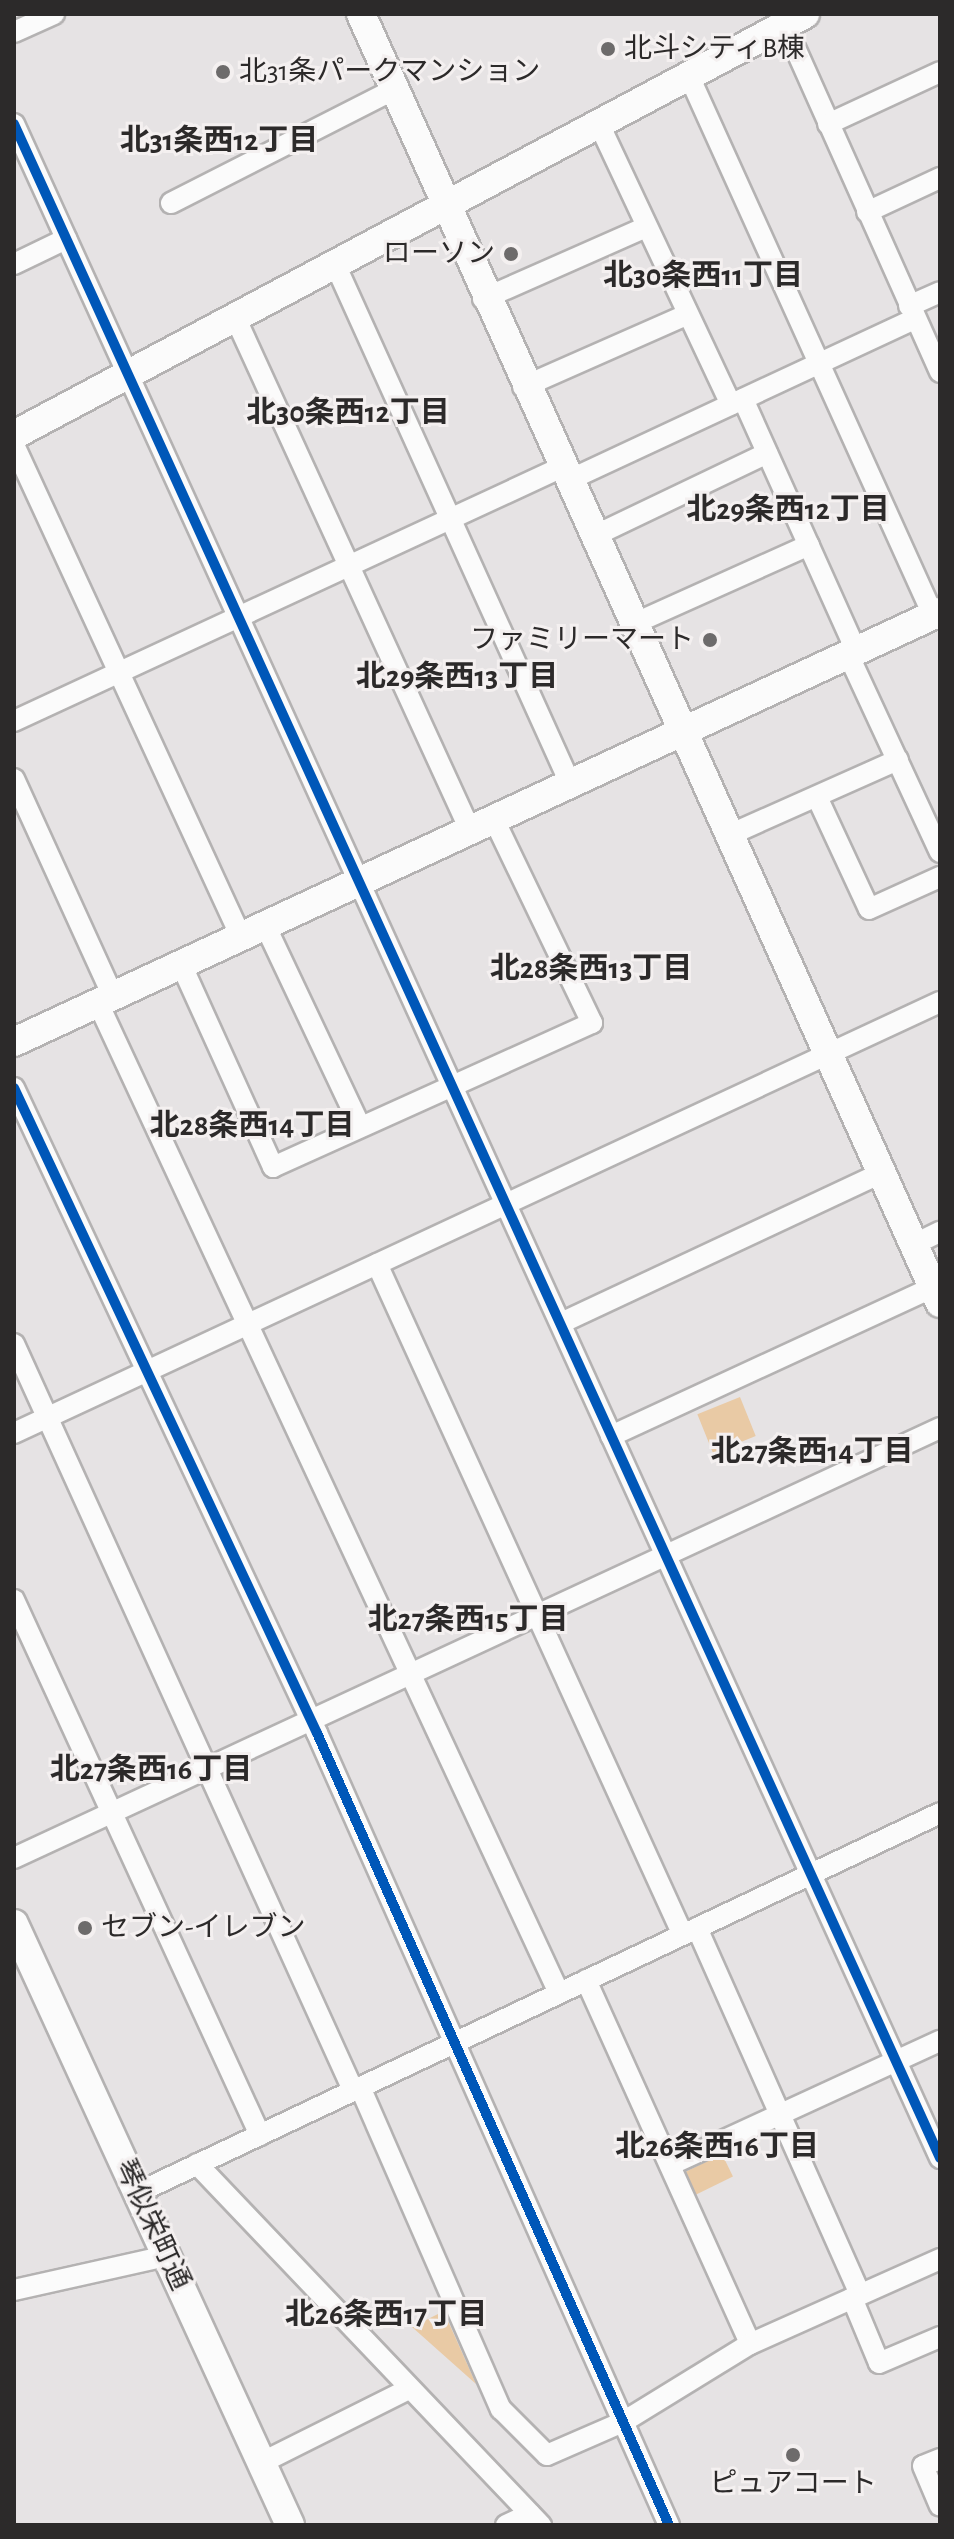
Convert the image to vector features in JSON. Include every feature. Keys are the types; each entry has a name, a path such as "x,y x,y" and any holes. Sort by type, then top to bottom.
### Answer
{"street":[{"path":"14,32 54,14"},
{"path":"361,14 483,299 936,1295 611,1436"},
{"path":"14,435 689,76 790,18 828,124 940,372"},
{"path":"828,124 940,72"},
{"path":"14,1042 937,613 689,76"},
{"path":"171,203 395,89"},
{"path":"599,124 686,315 767,453 809,545 898,760 933,818 940,852"},
{"path":"15,131 940,2158"},
{"path":"867,212 940,178"},
{"path":"483,299 646,227"},
{"path":"14,264 66,239"},
{"path":"335,264 570,783"},
{"path":"14,721 450,519 737,402 819,363 912,312 940,292"},
{"path":"523,387 686,315"},
{"path":"181,964 273,1167 592,1023 482,824 350,565 235,317"},
{"path":"14,445 118,673 253,931 360,1126"},
{"path":"592,537 767,453"},
{"path":"631,625 809,545"},
{"path":"727,836 898,760"},
{"path":"14,779 106,1000 250,1323 559,1993"},
{"path":"817,797 869,909 940,877"},
{"path":"14,1433 940,1002"},
{"path":"14,1088 150,1369 311,1720 669,2525"},
{"path":"561,1323 881,1173"},
{"path":"913,1245 940,1232"},
{"path":"377,1264 538,1615 782,2114 856,2296 879,2363 940,2337"},
{"path":"14,1344 501,2409 547,2455 623,2422 750,2344 940,2259"},
{"path":"14,1858 940,1428"},
{"path":"14,1600 260,2135"},
{"path":"137,2193 940,1813"},
{"name":"琴似栄町通","path":"14,1924 290,2525"},
{"path":"586,1980 750,2344"},
{"path":"670,2165 940,2041"},
{"path":"197,2164 536,2519"},
{"path":"16,2284 166,2256"},
{"path":"261,2463 409,2389"},
{"path":"940,2459 923,2466 940,2506"},
{"path":"506,2525 536,2519"}],"shaded area":[{"path":"740,1397 756,1436 713,1453 697,1414"},
{"path":"722,2154 733,2176 695,2195 684,2172"},
{"path":"444,2312 476,2384 412,2327"}],"cycle path":[{"path":"14,124 940,2158"},
{"path":"14,1088 317,1733 669,2525"}],"place":[{"name":"北斗シティB棟","path":"608,49"},
{"name":"北31条パークマンション","path":"223,72"},
{"name":"ローソン","path":"511,254"},
{"name":"ファミリーマート","path":"710,640"},
{"name":"セブン-イレブン","path":"85,1928"},
{"name":"ピュアコート","path":"793,2455"}],"district":[{"name":"北31条西12丁目","path":"219,141"},
{"name":"北30条西11丁目","path":"703,276"},
{"name":"北30条西12丁目","path":"348,413"},
{"name":"北29条西12丁目","path":"788,510"},
{"name":"北29条西13丁目","path":"457,677"},
{"name":"北28条西13丁目","path":"591,969"},
{"name":"北28条西14丁目","path":"252,1126"},
{"name":"北27条西14丁目","path":"812,1452"},
{"name":"北27条西15丁目","path":"468,1620"},
{"name":"北27条西16丁目","path":"151,1770"},
{"name":"北26条西16丁目","path":"717,2147"},
{"name":"北26条西17丁目","path":"386,2315"}]}
